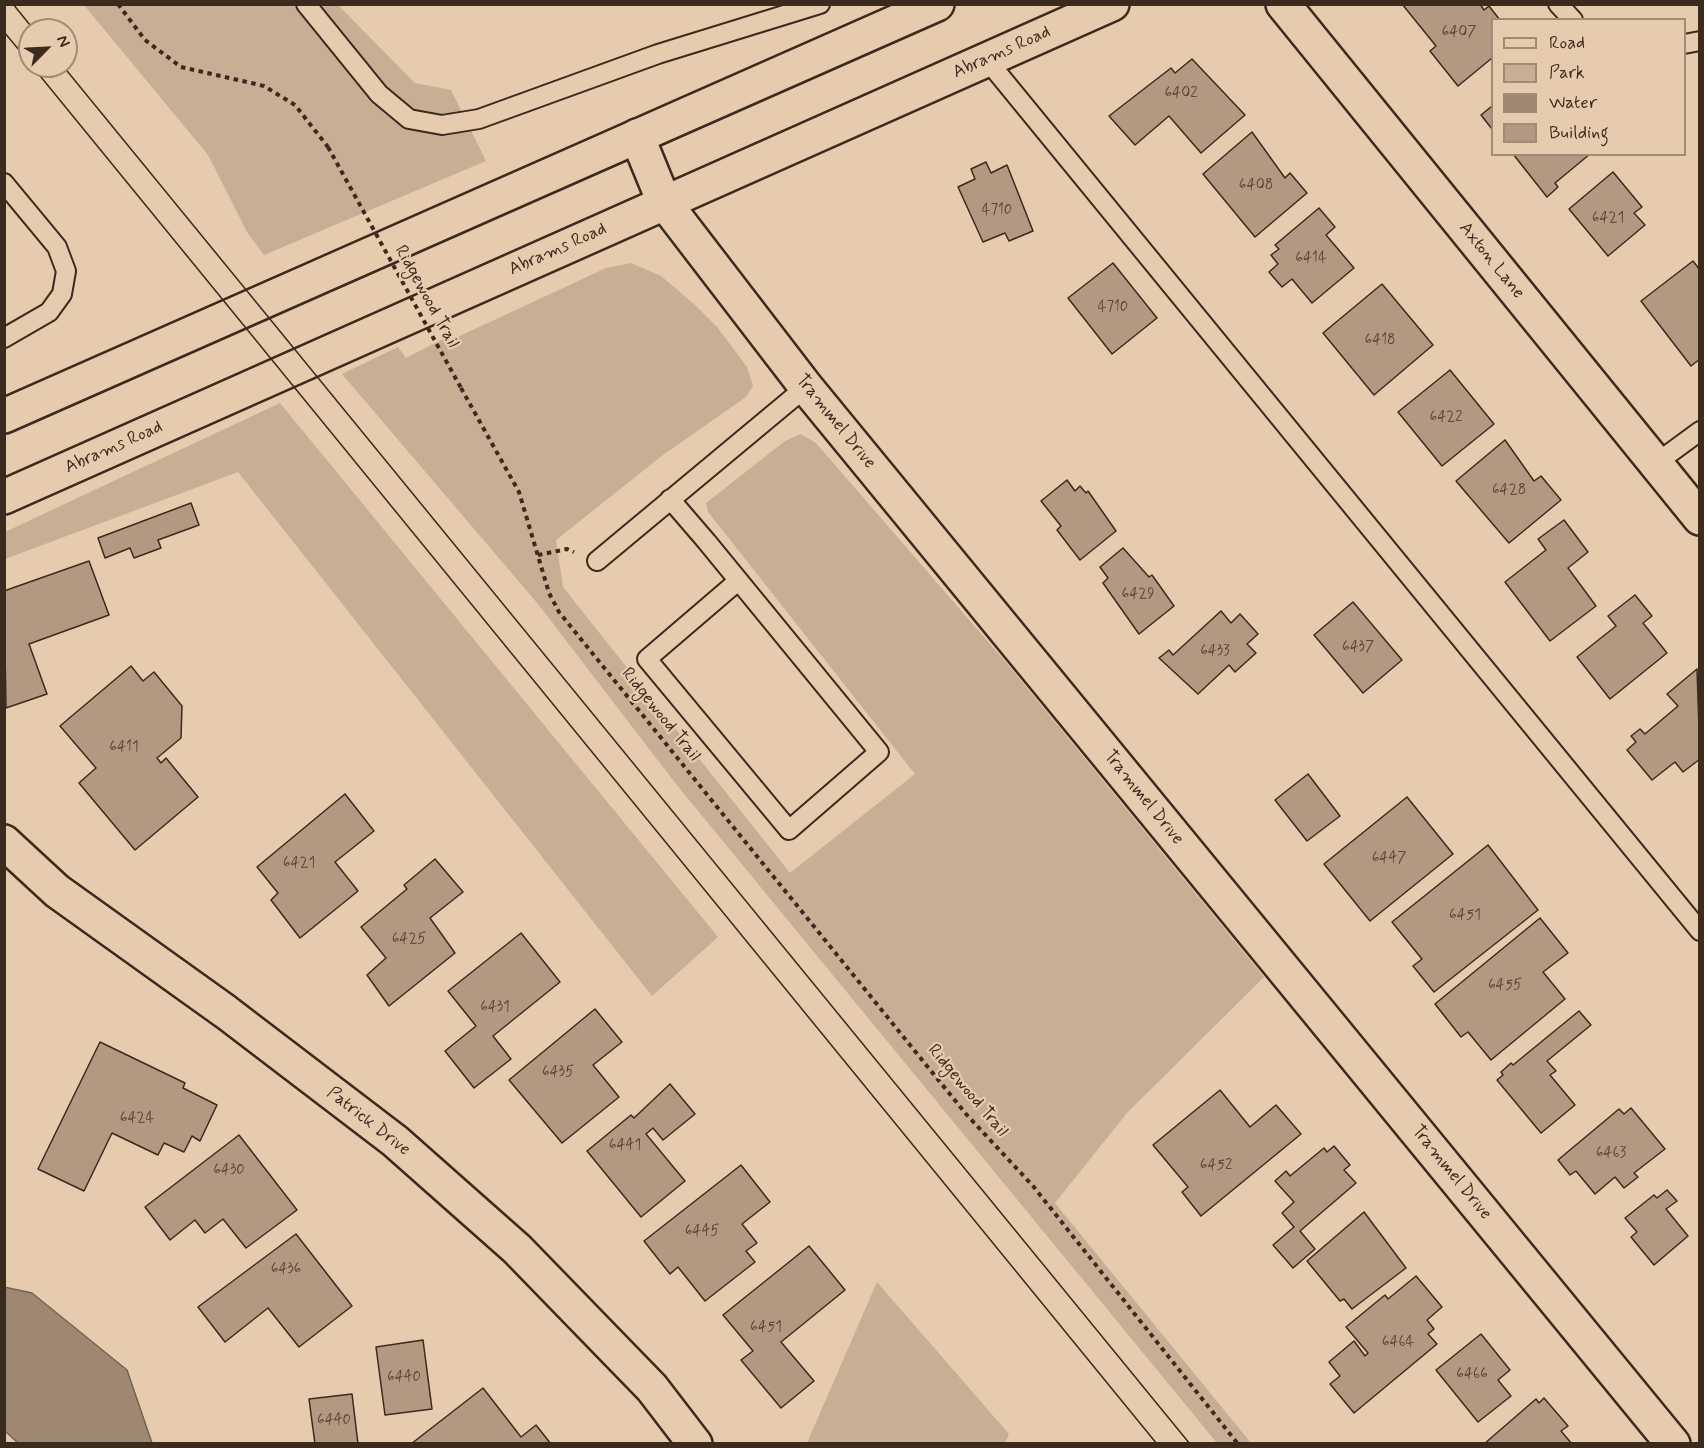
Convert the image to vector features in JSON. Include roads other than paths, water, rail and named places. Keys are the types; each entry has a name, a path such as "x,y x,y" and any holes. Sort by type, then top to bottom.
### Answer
{"street":[{"path":"4,416 937,4"},
{"name":"Abrams Road","path":"4,497 1112,4"},
{"name":"Axton Lane","path":"1283,4 1700,518"},
{"name":"Trammel Drive","path":"637,136 664,202 806,387 1673,1443"},
{"name":"Patrick Drive","path":"4,842 57,891 226,1012 394,1141 517,1249 651,1388 695,1443"}],"lane":[{"path":"306,4 379,94 409,119 442,125 479,119 658,54 820,4"},
{"path":"1558,4 1571,18"},
{"path":"987,60 1700,931"},
{"path":"4,183 57,247 66,271 62,294 49,312 4,338"},
{"path":"597,561 806,387"},
{"path":"1655,464 1700,431"},
{"path":"670,499 738,581 879,752 789,830 647,659 738,581"}],"water":[{"path":"4,1287 32,1293 127,1370 152,1443 18,1443 5,1431"}],"tram line":[{"path":"13,4 24,18"},
{"path":"4,32 18,49"},
{"path":"42,78 1157,1444"},
{"path":"73,78 1190,1444"}]}
